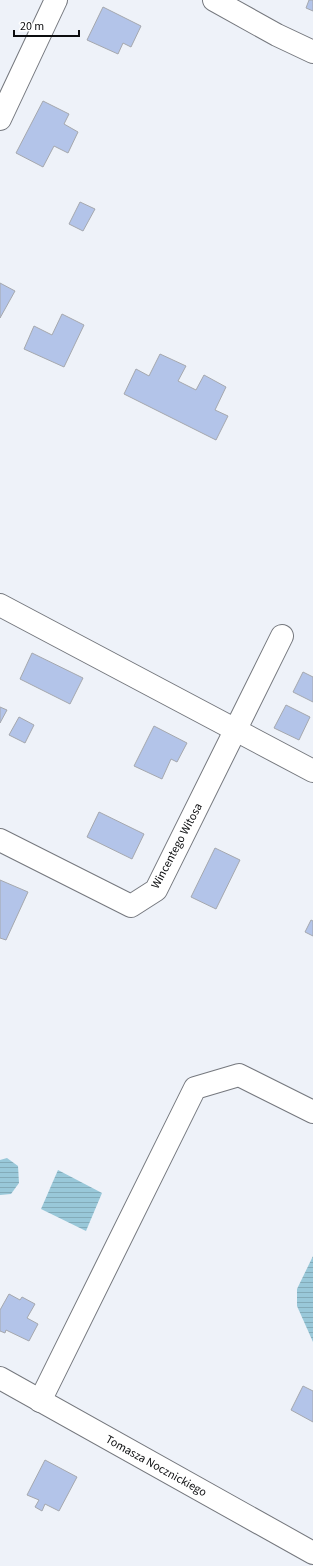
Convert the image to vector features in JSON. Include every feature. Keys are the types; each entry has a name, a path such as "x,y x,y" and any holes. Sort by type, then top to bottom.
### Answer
{"street":[{"path":"0,119 56,0"},
{"path":"214,0 277,35 313,52"},
{"path":"0,605 313,771"},
{"name":"Wincentego Witosa","path":"0,840 131,906 156,890 282,636"},
{"path":"40,1401 195,1088 239,1076 313,1112"},
{"name":"Tomasza Nocznickiego","path":"0,1378 313,1553"}],"water":[{"path":"7,1158 18,1166 19,1183 11,1194 0,1195 0,1160"},
{"path":"58,1170 102,1193 86,1231 41,1209"},
{"path":"313,1256 313,1342 297,1306 297,1289"}],"building":[{"path":"309,0 313,0 313,11 306,8"},
{"path":"103,7 141,26 131,47 123,43 118,54 87,40"},
{"path":"43,101 69,114 64,124 78,132 68,153 54,146 43,167 16,153"},
{"path":"80,202 95,209 83,231 69,224"},
{"path":"0,283 15,291 0,318"},
{"path":"62,314 84,325 64,367 24,349 34,326 52,335"},
{"path":"160,354 186,366 178,381 196,390 204,375 226,387 215,410 228,416 216,440 124,394 136,369 149,376"},
{"path":"32,653 83,678 70,704 20,679"},
{"path":"303,672 313,677 313,702 293,692"},
{"path":"286,705 310,717 299,740 274,728"},
{"path":"0,707 7,710 0,723"},
{"path":"19,717 34,725 25,743 9,735"},
{"path":"154,726 187,743 177,762 171,759 162,779 134,766"},
{"path":"99,812 144,834 132,859 87,837"},
{"path":"215,848 240,860 216,909 191,897"},
{"path":"0,880 28,892 6,940 0,938"},
{"path":"311,920 313,921 313,936 305,932"},
{"path":"9,1294 20,1300 22,1297 35,1304 27,1318 38,1324 29,1341 6,1330 5,1333 0,1331 0,1310"},
{"path":"303,1386 313,1391 313,1422 291,1410"},
{"path":"45,1460 77,1477 59,1511 45,1504 42,1511 35,1507 39,1500 27,1495"}]}
